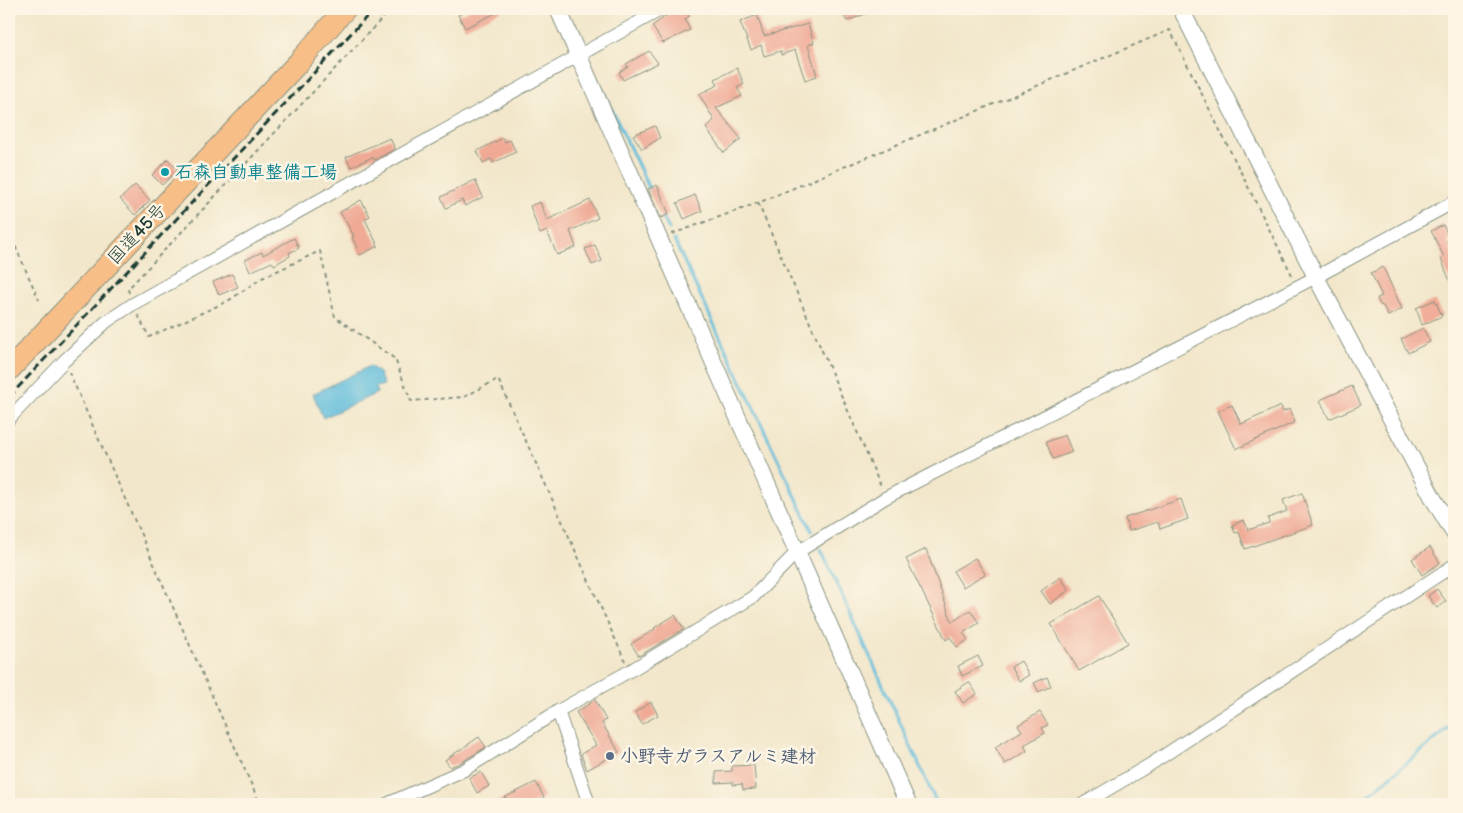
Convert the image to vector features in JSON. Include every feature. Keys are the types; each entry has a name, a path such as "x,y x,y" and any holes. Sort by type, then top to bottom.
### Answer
{"highway":[{"name":"国道45号","path":"9,370 298,63 346,9"}],"street":[{"path":"558,9 908,804"},
{"path":"9,419 64,360 106,322 133,304 662,9"},
{"path":"1181,9 1316,277 1434,500 1454,533"},
{"path":"387,804 464,770 558,710 629,671 753,598 796,553 885,498 1316,277 1454,202"},
{"path":"1083,804 1151,764 1454,565"},
{"path":"558,710 589,804"}],"path":[{"path":"391,9 128,289 128,296 149,337 228,301 262,278 320,251 335,317 396,359 411,401 464,396 498,379 629,671"},
{"path":"660,238 758,202 1170,30 1298,286"},
{"path":"758,202 885,498"},
{"path":"9,232 38,300"},
{"path":"64,360 260,804"}],"water":[{"path":"370,366 379,373 384,385 376,387 377,393 323,418 313,394"}],"building":[{"path":"471,9 504,9 465,28 458,15"},
{"path":"676,9 683,9 689,16 685,20 690,30 663,43 652,26"},
{"path":"839,9 878,9 847,21"},
{"path":"757,15 764,36 808,24 814,43 808,45 817,76 805,80 795,50 781,55 781,51 764,56 761,45 751,50 740,22"},
{"path":"649,51 658,63 623,80 619,72 628,67 626,64"},
{"path":"737,68 744,84 737,88 742,96 716,108 741,139 724,153 706,128 714,120 699,94 718,85 715,79"},
{"path":"655,126 660,138 642,149 633,135"},
{"path":"390,138 395,149 374,160 373,157 351,167 346,157"},
{"path":"503,138 505,142 510,140 516,152 493,163 491,159 483,163 477,151"},
{"name":"石森自動車整備工場","path":"168,159 178,170 162,185 152,175"},
{"path":"475,180 483,197 465,206 462,200 446,208 441,197"},
{"path":"135,185 150,200 135,215 120,199"},
{"path":"657,185 669,214 661,218 648,189"},
{"path":"695,195 702,211 684,219 677,203"},
{"path":"361,200 370,216 365,219 378,246 360,255 352,237 354,236 340,212"},
{"path":"590,200 598,218 570,231 576,247 557,255 547,231 540,234 530,206 540,202 547,220"},
{"path":"1443,225 1450,239 1447,240 1454,257 1454,291 1441,259 1444,257 1431,231"},
{"path":"294,238 299,248 289,253 290,256 274,265 272,262 250,272 245,260 262,252 263,255"},
{"path":"595,245 602,261 592,265 585,249"},
{"path":"1383,267 1402,309 1388,316 1377,298 1382,296 1371,273"},
{"path":"232,274 238,287 219,295 213,282"},
{"path":"1435,300 1442,316 1422,325 1416,308"},
{"path":"1423,328 1430,342 1408,353 1401,339"},
{"path":"1352,386 1361,405 1329,419 1320,400"},
{"path":"1232,405 1241,424 1281,406 1283,412 1289,409 1295,422 1236,449 1218,411"},
{"path":"1065,435 1072,452 1053,459 1046,442"},
{"path":"1302,493 1313,525 1245,549 1239,532 1235,533 1232,525 1244,520 1248,530 1269,523 1268,518 1287,511 1283,500"},
{"path":"1181,499 1188,519 1160,529 1158,522 1129,531 1125,518"},
{"path":"1430,547 1440,563 1422,575 1412,559"},
{"path":"926,549 952,622 970,610 979,623 963,633 968,640 957,647 950,637 946,640 906,559"},
{"path":"975,558 985,574 963,587 953,571"},
{"path":"1060,577 1069,590 1050,604 1041,591"},
{"path":"1437,589 1446,601 1437,608 1428,596"},
{"path":"1099,596 1128,643 1079,671 1051,624"},
{"path":"675,615 684,629 639,656 631,644"},
{"path":"978,656 983,666 962,676 958,666"},
{"path":"1021,661 1029,675 1019,681 1011,667"},
{"path":"1047,677 1051,686 1039,692 1034,683"},
{"path":"969,682 977,694 963,703 955,691"},
{"path":"595,700 606,720 602,723 619,752 587,770 581,754 596,745 576,712"},
{"path":"651,702 658,715 642,724 635,712"},
{"path":"1040,712 1048,725 1042,728 1045,733 1024,745 1027,751 1005,764 995,747 1022,731 1018,725"},
{"path":"479,737 486,747 450,767 445,760"},
{"path":"754,765 756,789 743,790 742,784 733,785 733,782 716,783 716,772 732,771 732,766"},
{"path":"481,772 489,786 477,793 469,778"},
{"path":"536,782 544,798 531,804 492,804"}],"waterway":[{"path":"601,87 651,192"},
{"path":"661,214 669,229"},
{"path":"674,240 812,531"},
{"path":"821,549 937,804"},
{"path":"1357,804 1454,724"}],"railway":[{"path":"9,397 374,9"}],"place":[{"name":"石森自動車整備工場","path":"165,172"},
{"name":"小野寺ガラスアルミ建材","path":"610,756"}]}
